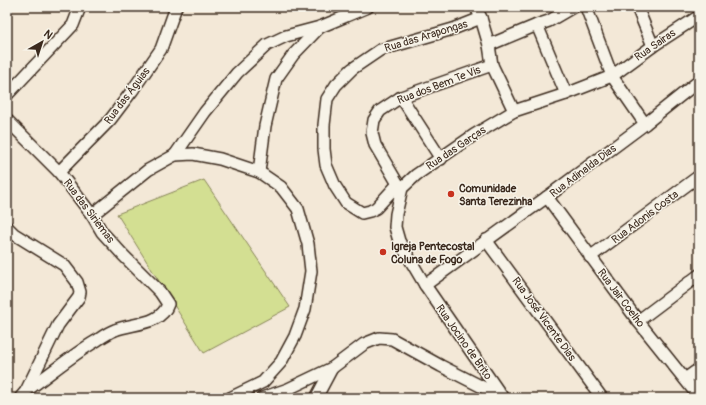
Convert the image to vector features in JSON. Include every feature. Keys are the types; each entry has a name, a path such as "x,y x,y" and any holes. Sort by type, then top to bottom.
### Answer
{"street":[{"path":"7,96 73,25 80,7"},
{"name":"Rua das Águias","path":"59,172 110,120 132,91 161,48 176,7"},
{"path":"175,155 205,112 237,73 267,45 286,36 320,27 368,7"},
{"path":"489,46 549,21 573,7"},
{"path":"586,7 612,76 645,124"},
{"path":"637,7 653,46"},
{"name":"Rua das Arapongas","path":"400,186 376,208 362,213 346,203 335,186 326,165 324,125 327,99 336,85 352,69 380,50 453,29 480,11 492,65 514,112"},
{"name":"Rua Sairas","path":"612,76 653,46 699,16"},
{"path":"537,25 566,94"},
{"path":"259,172 265,126 276,79 293,55 320,27"},
{"name":"Rua dos Bem Te Vis","path":"400,186 375,145 372,133 374,120 380,111 400,97 492,65"},
{"name":"Rua das Garças","path":"400,186 474,135 514,112 612,76"},
{"name":"Rua Adinalda Dias","path":"425,285 547,197 645,124 699,81"},
{"path":"400,97 441,159"},
{"name":"Rua das Siriemas","path":"7,120 59,172 92,214 102,232 160,292 168,304 161,315 153,320 114,330 81,350 23,394"},
{"path":"92,214 148,170 175,155 193,154 220,159 259,172 281,187 298,208 308,244 311,271 305,309 295,336 280,362 263,382 230,398"},
{"name":"Rua Adonis Costa","path":"590,257 699,176"},
{"path":"400,186 395,228 399,241 425,285"},
{"name":"Rua Jair Coelho","path":"547,197 638,321 699,397"},
{"path":"7,227 14,234 64,265 77,282 80,292 79,297 58,325 23,394"},
{"name":"Rua José Vicente Dias","path":"486,240 602,398"},
{"path":"638,321 699,275"},
{"name":"Rua Jocino de Brito","path":"425,285 502,398"},
{"path":"262,398 288,389 332,368 364,344 379,338 392,339 502,398"},
{"path":"316,398 332,368"},
{"path":"685,379 699,369"}],"green space":[{"path":"204,180 290,307 204,353 117,214"}],"place":[{"name":"Comunidade Santa Terezinha","path":"451,194"},
{"name":"Igreja Pentecostal Coluna de Fogo","path":"383,252"}]}
